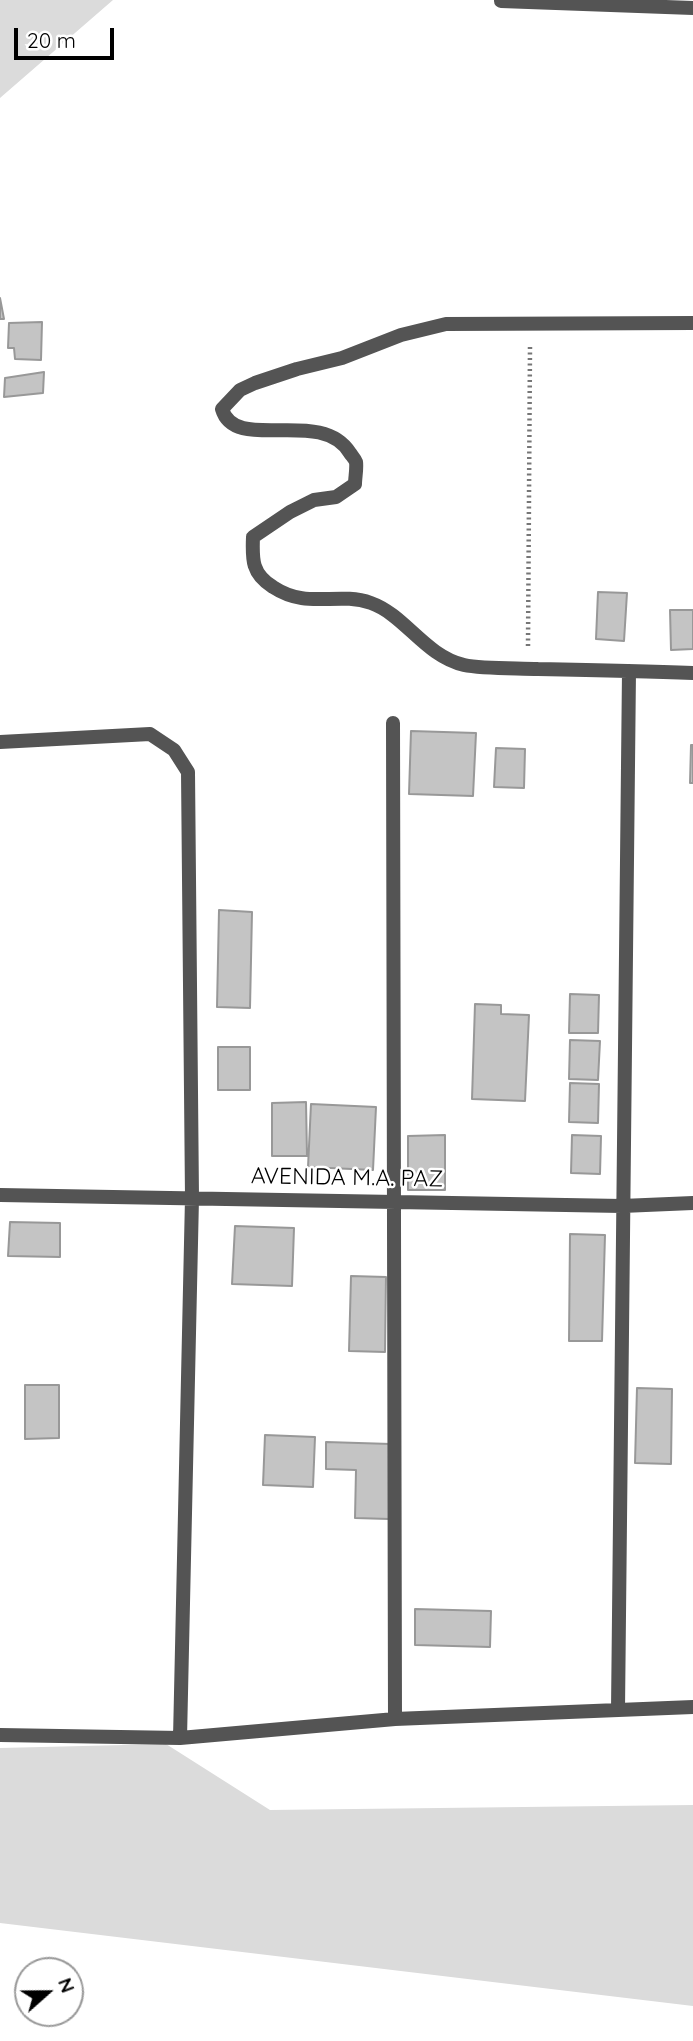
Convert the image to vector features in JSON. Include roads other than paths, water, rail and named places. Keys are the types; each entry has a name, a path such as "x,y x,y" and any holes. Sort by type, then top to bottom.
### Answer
{"street":[{"path":"501,1 693,8"},
{"path":"693,323 446,324 401,335 342,359 297,369 255,383 240,390 222,409 224,416 235,427 259,431 292,429 320,432 343,442 356,462 355,484 336,497 314,500 290,512 253,537 252,562 265,582 289,597 317,600 353,598 374,604 391,615 426,646 463,665 693,673"},
{"path":"618,1709 629,671"},
{"path":"393,723 395,1719"},
{"path":"0,742 150,734 174,750 188,772 192,1198 180,1738"},
{"name":"AVENIDA M.A. PAZ","path":"0,1195 622,1206 693,1203"},
{"path":"0,1735 180,1738 395,1719 693,1707"}]}
